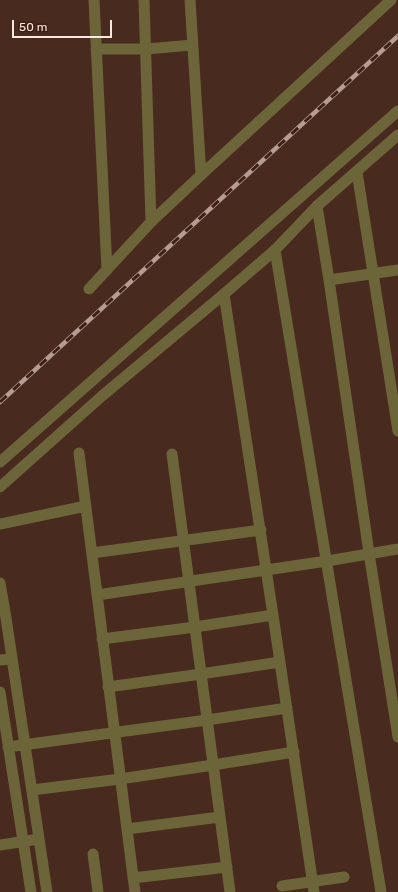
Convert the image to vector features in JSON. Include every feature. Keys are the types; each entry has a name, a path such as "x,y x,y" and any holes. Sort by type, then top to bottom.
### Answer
{"street":[{"path":"94,0 107,270"},
{"path":"144,0 151,222"},
{"path":"190,0 201,175"},
{"path":"89,289 151,222 391,0"},
{"path":"96,49 146,49 193,45"},
{"path":"0,462 398,111"},
{"path":"0,487 102,396 275,250 317,206 398,135"},
{"path":"357,172 398,431"},
{"path":"317,206 398,737"},
{"path":"275,250 381,892"},
{"path":"329,280 398,270"},
{"path":"224,294 294,752 313,887"},
{"path":"79,454 135,892"},
{"path":"172,454 230,892"},
{"path":"0,524 86,506"},
{"path":"92,553 260,530"},
{"path":"97,595 398,549"},
{"path":"0,583 47,892"},
{"path":"102,639 273,615"},
{"path":"0,660 12,659"},
{"path":"108,687 280,662"},
{"path":"0,692 31,892"},
{"path":"8,747 287,708"},
{"path":"32,790 213,766 294,752"},
{"path":"127,829 220,817"},
{"path":"0,845 39,839"},
{"path":"93,854 98,892"},
{"path":"133,878 227,867"},
{"path":"282,886 313,887 344,877"}],"railway":[{"path":"0,402 398,36"}]}
